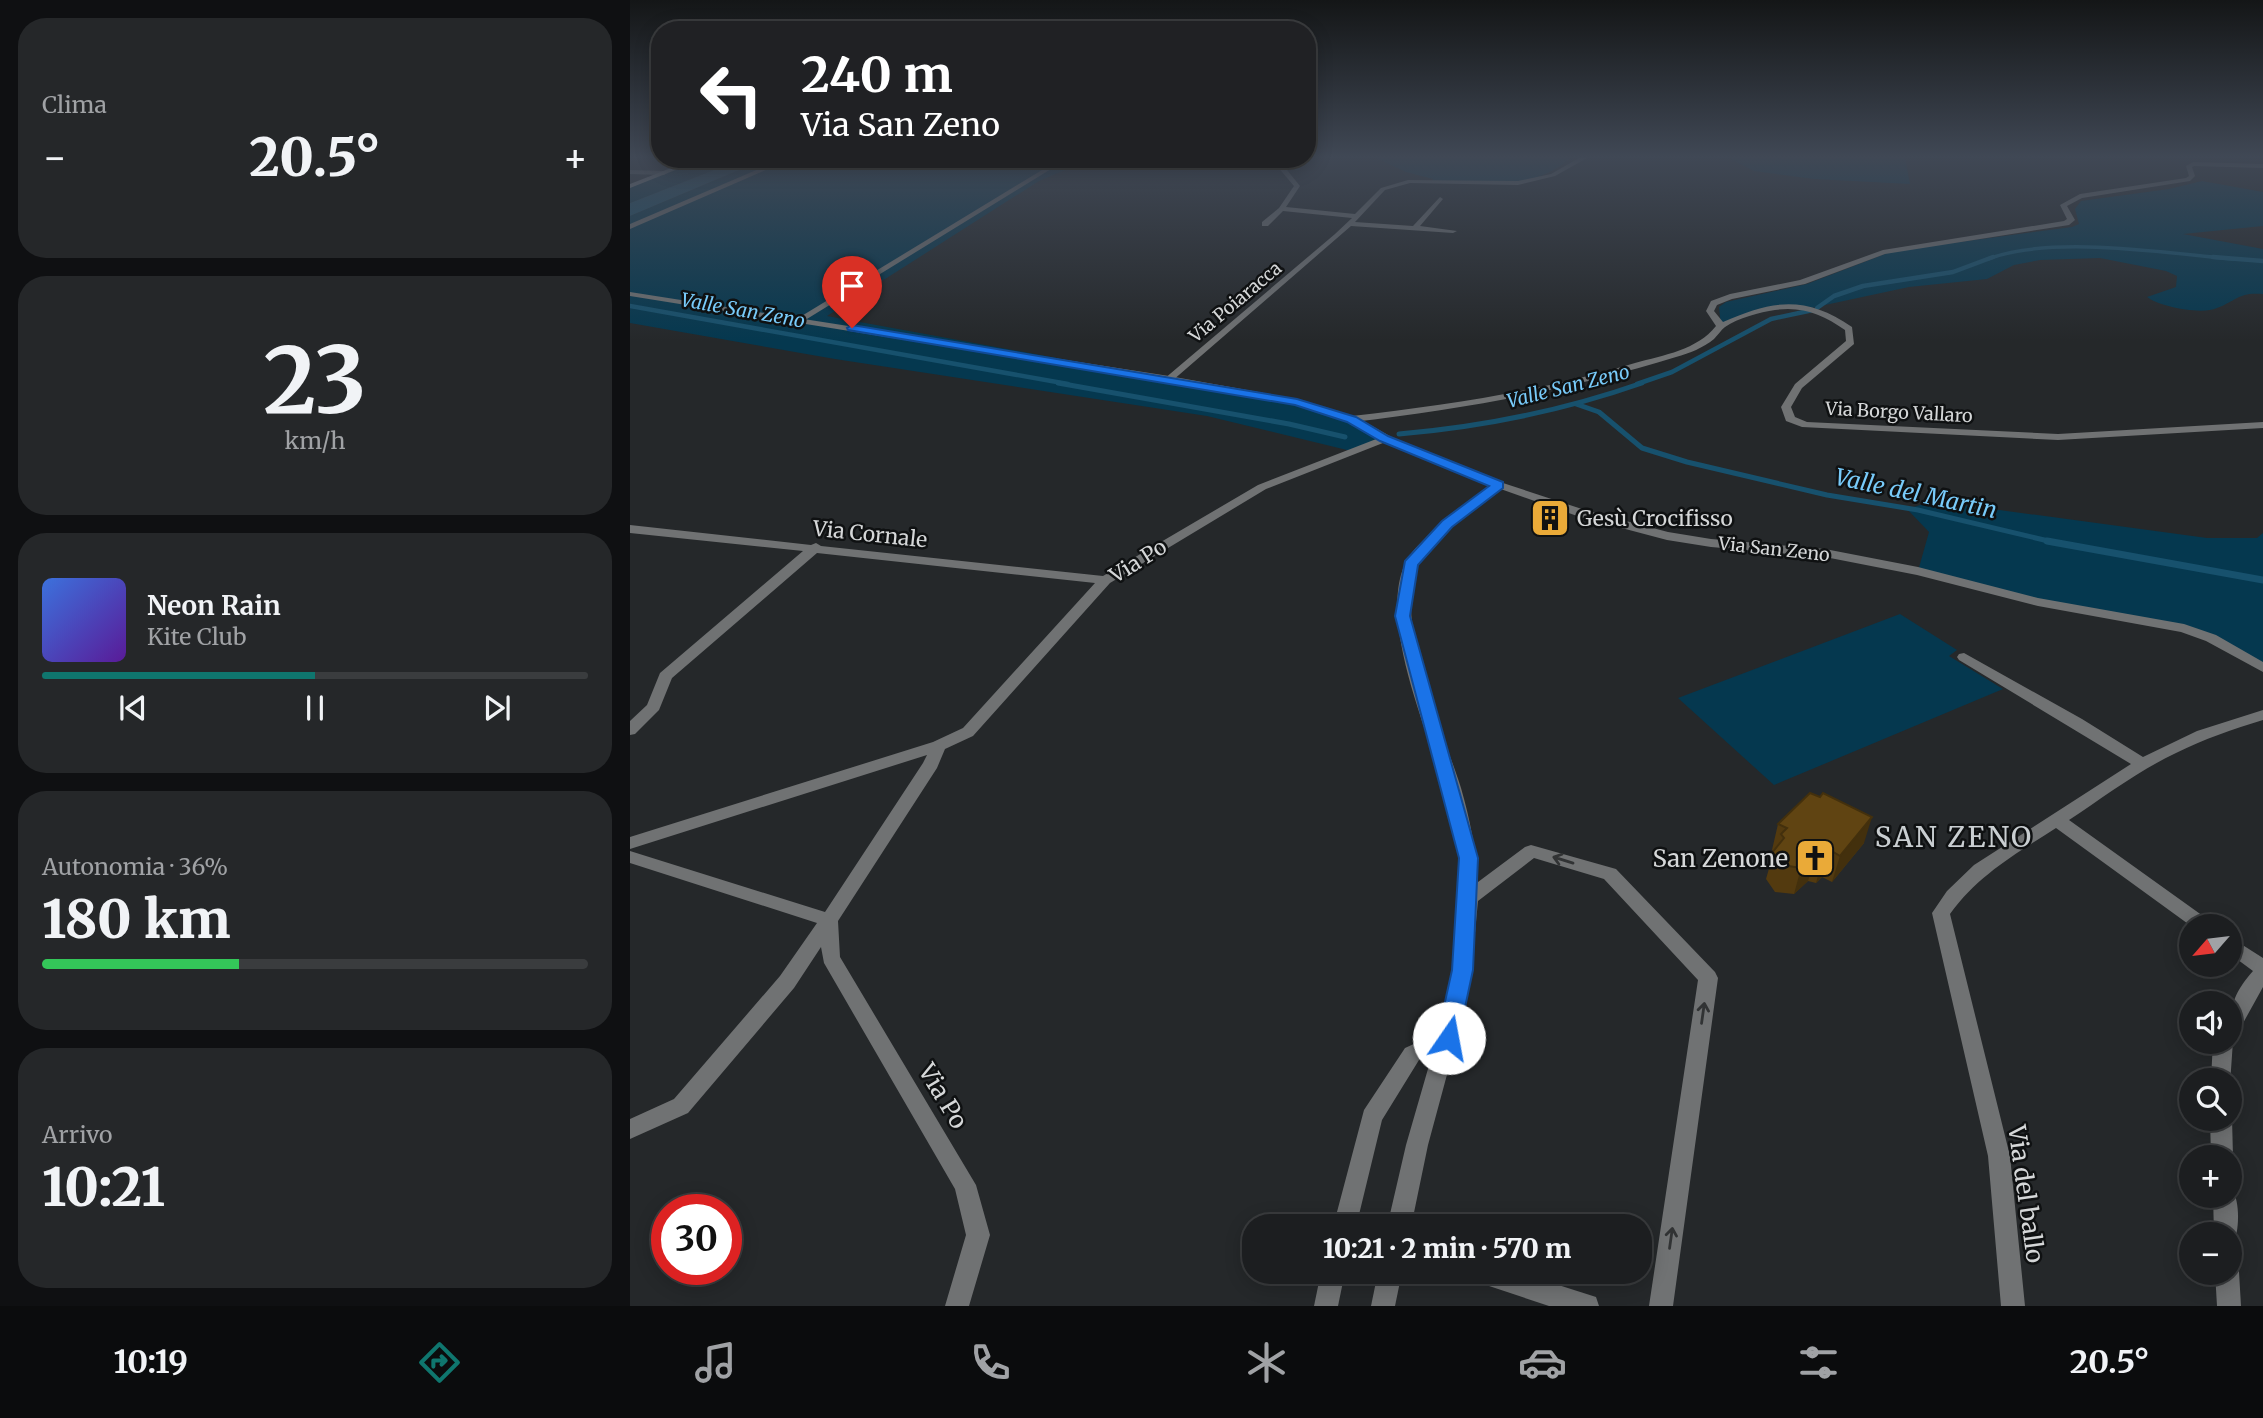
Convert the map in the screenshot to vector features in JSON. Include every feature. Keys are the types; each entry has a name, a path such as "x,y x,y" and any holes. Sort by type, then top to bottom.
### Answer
{"street":[{"path":"630,227 649,219"},
{"path":"799,320 965,219"},
{"path":"1265,224 1270,219"},
{"name":"Via Poiaracca","path":"1169,379 1354,219"},
{"path":"1415,228 1423,219"},
{"path":"1352,419 1492,401 1591,381 1692,349 1717,332 1721,326 1710,311 1714,303 1730,297 1802,282 1883,252 2066,223 2070,219"},
{"path":"1349,224 1453,231"},
{"name":"Via San Zeno","path":"630,294 1169,379 1297,402 1352,419 1384,439 1499,485 1584,514 1667,536 1711,543 1825,553 1918,571 2038,602 2184,628 2211,638 2263,668"},
{"name":"Via Borgo Vallaro","path":"1721,326 1768,307 1784,305 1811,307 1834,317 1849,330 1851,342 1798,386 1786,407 1790,419 1806,425 2058,437 2263,425"},
{"name":"Via Po","path":"630,843 937,746 968,732 1105,580 1262,487 1384,439"},
{"path":"1402,1214 1420,1136 1449,1038 1463,970 1468,858 1459,817 1402,616 1410,564 1447,524 1499,485"},
{"name":"Via Cornale","path":"630,530 1105,580"},
{"path":"630,730 654,707 665,677 816,548"},
{"path":"1964,657 2089,728 2143,764"},
{"path":"2187,914 2057,820 2143,764 2180,745 2263,715"},
{"path":"630,1129 681,1106 787,982 931,764 937,746"},
{"name":"Via del ballo","path":"2013,1306 1999,1156 1941,913 1952,895 1992,858 2057,820"},
{"path":"1468,899 1531,851 1610,874 1708,978 1661,1306"},
{"path":"630,857 829,920"},
{"name":"Via Po","path":"829,920 831,958 965,1185 978,1235 957,1306"},
{"path":"2242,953 2263,970 2242,1005"},
{"path":"1347,1214 1372,1117 1412,1054 1449,1038"},
{"path":"1326,1306 1331,1284"},
{"path":"1383,1306 1388,1284"},
{"path":"1517,1284 1587,1306"},
{"path":"2228,1285 2229,1306"}],"shaded area":[{"path":"630,219 979,219 827,316 1297,402 1352,419 1384,439 1351,451 1207,416 835,359 630,323"},
{"path":"2078,219 2263,219 2263,226 2183,234 2263,249 2263,294 2243,295 2210,310 2181,309 2147,297 2176,287 2177,276 2166,271 2100,258 2040,260 2014,265 1987,279 1909,287 1811,308 1768,307 1721,326 1719,307 1726,302 1807,284 1893,251 2079,224"},
{"path":"1933,501 2207,538 2257,538 2263,533 2263,668 2184,628 2038,602 1918,571 1929,532 1907,509"},
{"path":"1900,614 1957,650 1949,656 2003,689 1774,785 1678,698"}],"building":[{"path":"1810,793 1820,797 1823,793 1872,817 1840,856 1830,850 1823,857 1816,854 1801,868 1782,865 1772,853 1784,838 1781,834 1787,828 1778,824"}],"waterway":[{"name":"Valle San Zeno","path":"1988,259 2014,252 2075,247 2233,259"},
{"name":"Valle San Zeno","path":"1817,308 1834,296 1863,286 1953,272 1993,257"},
{"name":"Valle San Zeno","path":"2213,257 2263,261"},
{"name":"Valle San Zeno","path":"630,306 1068,384"},
{"name":"Valle San Zeno","path":"1637,384 1672,372 1771,319 1813,310"},
{"name":"Valle San Zeno","path":"1058,383 1289,424 1345,437"},
{"name":"Valle San Zeno","path":"1399,434 1522,416 1642,383"},
{"name":"Valle del Martin","path":"1576,404 1599,412 1642,448 1687,462 1827,495 1918,510 2054,542"},
{"name":"Valle del Martin","path":"2047,541 2054,542"},
{"name":"Valle del Martin","path":"2054,542 2263,580"}],"place":[{"name":"Gesù Crocifisso","path":"1550,518"},
{"name":"San Zenone","path":"1815,858"}],"district":[{"name":"SAN ZENO","path":"1954,837"}],"route":[{"path":"852,328 1297,402 1352,419 1384,439 1499,485 1447,524 1410,564 1402,616 1459,817 1468,858 1463,970 1449,1038"}]}
